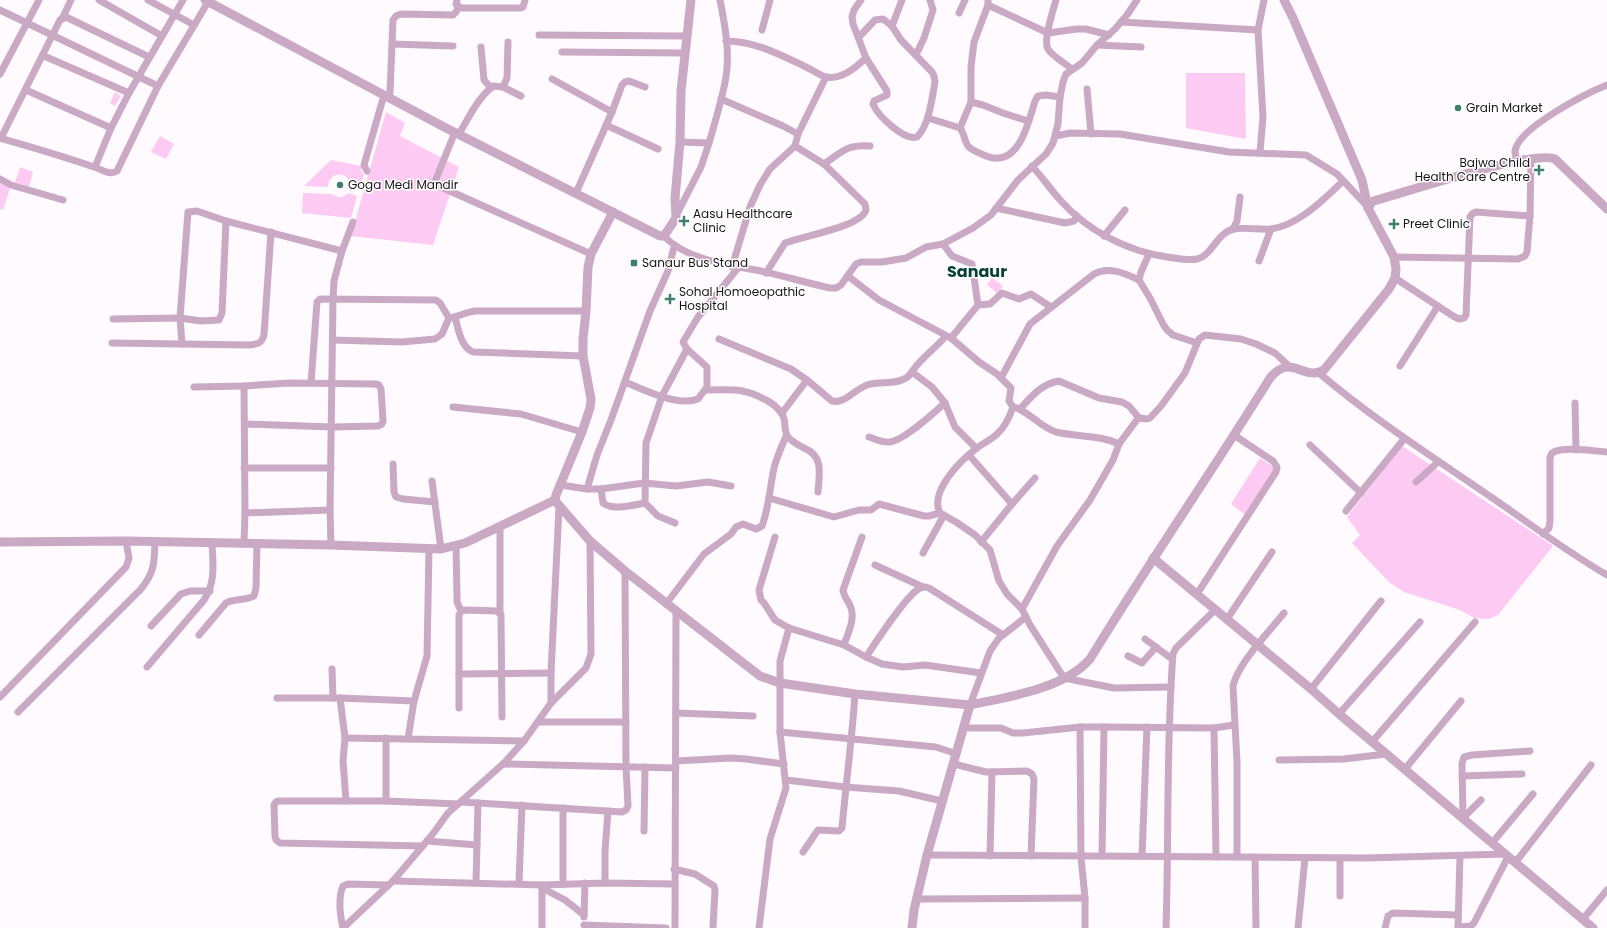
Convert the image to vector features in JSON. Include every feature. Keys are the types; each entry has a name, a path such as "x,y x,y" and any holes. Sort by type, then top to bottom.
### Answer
{"street":[{"path":"0,74 38,0"},
{"path":"71,0 63,18 60,20 44,56 1,138 95,167 110,174 117,171 158,86 210,1 457,133 660,236 664,236 674,246 704,258 735,267 766,272 830,288 836,288 841,285 853,267 861,262 898,260 913,255 926,247 943,244 985,220 1018,180 1046,154 1056,136 1060,97 1066,74 1082,62 1109,35 1121,22 1137,0"},
{"path":"99,0 162,36"},
{"path":"148,0 194,25"},
{"path":"95,167 111,128 129,93 183,0"},
{"path":"457,3 461,8 520,8 523,7 524,0"},
{"path":"676,216 675,198 680,142 681,91 691,0"},
{"path":"664,236 667,233 701,167 722,99 726,76 726,41 720,0"},
{"path":"762,30 770,0"},
{"path":"859,36 875,20 879,18 882,19 892,26 901,40 934,76 935,82 928,118 920,134 914,138 895,129 887,123 873,104 874,100 886,95 888,91 866,58 852,17 854,10 861,0"},
{"path":"892,26 902,0"},
{"path":"916,55 934,10 930,0"},
{"path":"959,13 965,0"},
{"path":"1056,0 1048,33 1048,49 1072,69"},
{"path":"1260,152 1263,117 1258,30 1264,0"},
{"path":"1284,0 1362,180 1368,208"},
{"path":"960,128 971,102 970,68 974,42 988,2 1048,33 1086,29 1109,35"},
{"path":"368,171 364,166 386,96 392,44 393,20 396,16 401,14 453,15 456,12 457,3"},
{"path":"0,10 158,86"},
{"path":"63,18 66,17 149,57"},
{"path":"1121,22 1258,30"},
{"path":"539,35 686,36"},
{"path":"726,41 745,42 778,53 826,77 844,74 856,67 866,58"},
{"path":"503,87 507,78 508,42"},
{"path":"392,44 452,46"},
{"path":"1097,46 1141,48"},
{"path":"481,47 484,80 490,88"},
{"path":"562,52 685,53"},
{"path":"44,56 129,93"},
{"path":"625,382 662,396 686,401 694,401 698,399 706,390 707,367 687,349 684,342 691,327 735,267 750,207 760,185 770,169 795,146 798,134 826,77"},
{"path":"552,79 612,112"},
{"path":"576,193 612,112 620,90 625,82 629,81 645,87"},
{"path":"1517,160 1515,153 1517,146 1540,122 1555,111 1607,85"},
{"path":"521,96 503,87 493,86 490,88 457,133 434,184 591,254"},
{"path":"26,90 111,128"},
{"path":"1087,90 1091,134"},
{"path":"928,118 960,128 969,147 996,159 1003,157 1016,148 1023,137 1038,96 1046,95 1060,97"},
{"path":"722,99 798,134"},
{"path":"971,102 983,104 1003,113 1028,121"},
{"path":"606,125 658,149"},
{"path":"1020,409 1044,386 1058,381 1099,398 1122,402 1129,406 1140,418 1147,420 1170,395 1185,373 1198,338 1205,335 1249,341 1274,353 1288,366 1319,373 1324,370 1389,289 1395,278 1396,269 1394,257 1368,208 1337,174 1306,154 1229,152 1120,134 1070,133 1056,136"},
{"path":"680,142 709,143"},
{"path":"824,164 848,147 857,145 870,146"},
{"path":"766,272 786,242 841,227 865,213 865,204 824,164 795,146"},
{"path":"1368,208 1373,201 1517,160 1546,156 1554,159 1607,209"},
{"path":"1394,257 1469,257 1518,259 1525,256 1527,252 1530,216 1531,158"},
{"path":"1032,166 1061,201 1077,216 1104,236 1128,247 1149,254 1189,260 1198,259 1203,256 1222,236 1233,229 1237,221 1240,197"},
{"path":"0,179 11,185 63,200"},
{"path":"1233,229 1271,229 1285,225 1303,215 1343,181"},
{"path":"996,208 1065,223 1074,221 1077,216"},
{"path":"1104,236 1125,210"},
{"path":"182,344 180,318 188,212 197,211 226,221 342,251"},
{"path":"551,704 557,503 561,485 590,408 591,399 583,356 588,267 591,254 613,212"},
{"path":"1395,278 1453,316 1459,319 1464,318 1466,315 1470,217 1476,212 1530,216"},
{"path":"113,319 180,318 216,322 222,313 226,221"},
{"path":"330,545 334,281 342,251 353,222"},
{"path":"1259,261 1271,229"},
{"path":"112,343 250,345 260,343 263,340 271,232"},
{"path":"943,244 952,256 972,264 978,305"},
{"path":"587,489 597,455 650,311 669,266 674,246"},
{"path":"1139,280 1140,272 1149,254"},
{"path":"1001,378 1030,324 1099,271 1115,271 1139,280 1150,298 1162,324 1167,330 1173,335 1197,342"},
{"path":"848,276 879,300 949,337 1001,378 1011,388 1009,401 1012,407 1020,409 1039,423 1056,432 1110,440 1119,444"},
{"path":"718,339 782,364 807,380 832,401 837,402 842,401 866,385 905,379 916,366 949,337 978,305 990,304 1002,293 1019,299 1031,294 1051,307"},
{"path":"311,383 317,302 320,299 436,300 452,317 465,346 468,350 473,352 583,356"},
{"path":"1400,366 1438,306"},
{"path":"333,340 402,342 435,338 442,334 452,317 475,311 586,311"},
{"path":"675,523 658,516 645,503 644,483 646,444 662,396 687,349"},
{"path":"557,503 590,541 625,571 760,676 780,683 855,694 970,705 1031,691 1076,672 1090,659 1132,590 1270,378 1277,370 1288,366"},
{"path":"912,372 932,387 945,403 955,427 976,448"},
{"path":"1319,373 1404,439 1607,575"},
{"path":"782,413 807,380"},
{"path":"194,387 244,386 283,383 333,383 379,385 381,389 383,421 382,424 378,426 332,427 245,424"},
{"path":"244,386 244,543"},
{"path":"666,604 704,554 730,534 736,527 743,524 756,529 762,526 774,468 779,451 786,436 782,413 770,402 752,393 735,389 706,390"},
{"path":"869,437 884,442 896,440 913,429 945,403"},
{"path":"1575,404 1576,450"},
{"path":"453,407 522,414 582,432"},
{"path":"1012,407 1002,430 976,448 952,471 940,493 936,506 942,514 956,522 990,550 999,581 1007,594 1022,609 1064,678 1114,688 1171,687"},
{"path":"1022,609 1057,546 1090,500 1113,460 1119,444 1136,421 1140,418"},
{"path":"1197,594 1276,472 1277,467 1273,461 1234,435"},
{"path":"786,436 813,452 817,457 819,463 818,492"},
{"path":"1346,511 1404,439"},
{"path":"1310,445 1361,493"},
{"path":"1544,534 1549,528 1550,521 1550,457 1552,453 1556,451 1576,450 1607,452"},
{"path":"969,455 1012,504"},
{"path":"1416,482 1438,462"},
{"path":"393,464 394,492 396,497 435,502"},
{"path":"244,468 330,468"},
{"path":"981,542 1035,478"},
{"path":"432,481 441,548"},
{"path":"561,485 601,490 644,483 676,486 708,482 731,486"},
{"path":"601,490 603,503 607,506 613,507 645,503"},
{"path":"769,498 834,517 859,510 871,510 879,504 924,516 942,514"},
{"path":"0,542 126,541 441,548 456,546 557,503"},
{"path":"245,513 330,510"},
{"path":"924,552 942,514"},
{"path":"500,526 502,717"},
{"path":"775,537 759,590 759,596 774,620 789,628 844,645 866,657 891,666 903,667 925,665 981,673"},
{"path":"844,645 852,620 852,613 843,590 862,538"},
{"path":"0,697 124,570 129,558 126,541"},
{"path":"343,928 391,883 448,813 503,764 524,741 551,704 586,668 592,654 590,541"},
{"path":"18,712 141,589 152,572 154,565 155,542"},
{"path":"147,667 210,591 214,570 212,543"},
{"path":"199,635 226,603 232,600 250,598 254,596 256,588 257,544"},
{"path":"456,546 456,595 461,611 459,615 459,708"},
{"path":"408,739 414,701 427,649 429,548"},
{"path":"1227,619 1272,552"},
{"path":"1153,558 1312,689 1386,754 1593,928"},
{"path":"875,565 923,587 929,588 1003,635"},
{"path":"477,845 425,843 286,844 276,840 274,805 278,801 386,801 522,805 622,812 626,810 628,806 626,767 625,571"},
{"path":"866,657 900,609 918,589 923,587"},
{"path":"151,626 181,594 190,591 210,591"},
{"path":"1312,689 1381,601"},
{"path":"1166,928 1172,659 1176,648 1215,610"},
{"path":"461,611 497,611 500,613"},
{"path":"675,928 676,612"},
{"path":"1237,857 1237,762 1233,686 1236,676 1258,645 1284,613"},
{"path":"912,928 914,910 927,855 970,705 981,673 990,651 999,638 1026,617"},
{"path":"1339,714 1420,622"},
{"path":"1372,742 1475,622"},
{"path":"759,928 770,839 786,788 780,732 780,661 789,628"},
{"path":"1145,639 1172,659"},
{"path":"1128,656 1142,663 1156,647"},
{"path":"332,669 336,698 345,738 343,761 346,801"},
{"path":"459,674 551,673"},
{"path":"803,852 818,830 841,830 852,738 855,694"},
{"path":"277,698 336,698 414,701"},
{"path":"1405,769 1461,702"},
{"path":"676,713 753,716"},
{"path":"538,722 626,722"},
{"path":"964,728 1001,728 1013,733 1023,733 1080,727 1170,726 1214,728 1234,725"},
{"path":"1080,727 1081,856 1085,898 1085,928"},
{"path":"1102,856 1104,727"},
{"path":"1142,856 1147,727"},
{"path":"1214,728 1216,857"},
{"path":"780,732 936,747 957,754"},
{"path":"345,738 524,741"},
{"path":"386,738 386,801"},
{"path":"1463,818 1462,763 1464,757 1472,755 1530,751"},
{"path":"1278,760 1344,759 1386,754"},
{"path":"503,764 645,767 731,758 784,764"},
{"path":"954,764 992,772 1027,771 1032,774 1034,779 1031,856"},
{"path":"1460,856 1458,927 1471,926 1474,923 1510,858 1590,765"},
{"path":"644,831 645,767"},
{"path":"990,856 992,772"},
{"path":"1462,776 1522,774"},
{"path":"786,780 898,791 942,801"},
{"path":"1492,843 1533,794"},
{"path":"1463,818 1481,800"},
{"path":"476,882 478,803"},
{"path":"519,883 522,805"},
{"path":"563,808 563,884"},
{"path":"605,882 605,851 608,810"},
{"path":"927,855 1305,858 1460,856 1510,858"},
{"path":"1255,857 1256,928"},
{"path":"1298,928 1305,858"},
{"path":"1340,858 1340,896"},
{"path":"674,869 695,874 714,886 713,928"},
{"path":"343,928 340,915 341,891 343,886 348,884 476,882 519,883 542,886 605,882 674,884"},
{"path":"585,883 584,927 666,928"},
{"path":"542,886 565,900 584,915"},
{"path":"542,886 542,928"},
{"path":"1582,920 1607,890"},
{"path":"917,899 1085,898"},
{"path":"1385,928 1388,916 1393,913 1458,915"}],"shaded area":[{"path":"1186,73 1245,73 1246,139 1186,128"},
{"path":"115,92 121,96 115,106 110,103"},
{"path":"386,112 405,123 400,136 459,167 433,245 351,236"},
{"path":"160,136 174,144 166,159 151,152"},
{"path":"331,160 361,166 361,171 364,174 360,188 351,186 347,177 339,174 331,178 328,187 304,186"},
{"path":"20,167 33,172 29,187 15,182"},
{"path":"0,183 10,188 3,210 0,209"},
{"path":"303,193 331,194 342,197 349,193 357,196 351,218 302,213"},
{"path":"992,278 1003,286 998,294 987,285"},
{"path":"1402,446 1553,546 1498,615 1489,619 1474,618 1460,610 1404,592 1389,582 1352,543 1360,535 1347,517"},
{"path":"1260,458 1279,471 1248,517 1231,504"}],"place":[{"name":"Grain Market","path":"1458,108"},
{"name":"Bajwa Child Health Care Centre","path":"1539,170"},
{"name":"Goga Medi Mandir","path":"340,185"},
{"name":"Aasu Healthcare Clinic","path":"684,221"},
{"name":"Preet Clinic","path":"1394,224"},
{"name":"Sanaur Bus Stand","path":"634,263"},
{"name":"Sohal Homoeopathic Hospital","path":"670,299"}],"district":[{"name":"Sanaur","path":"977,271"}]}
